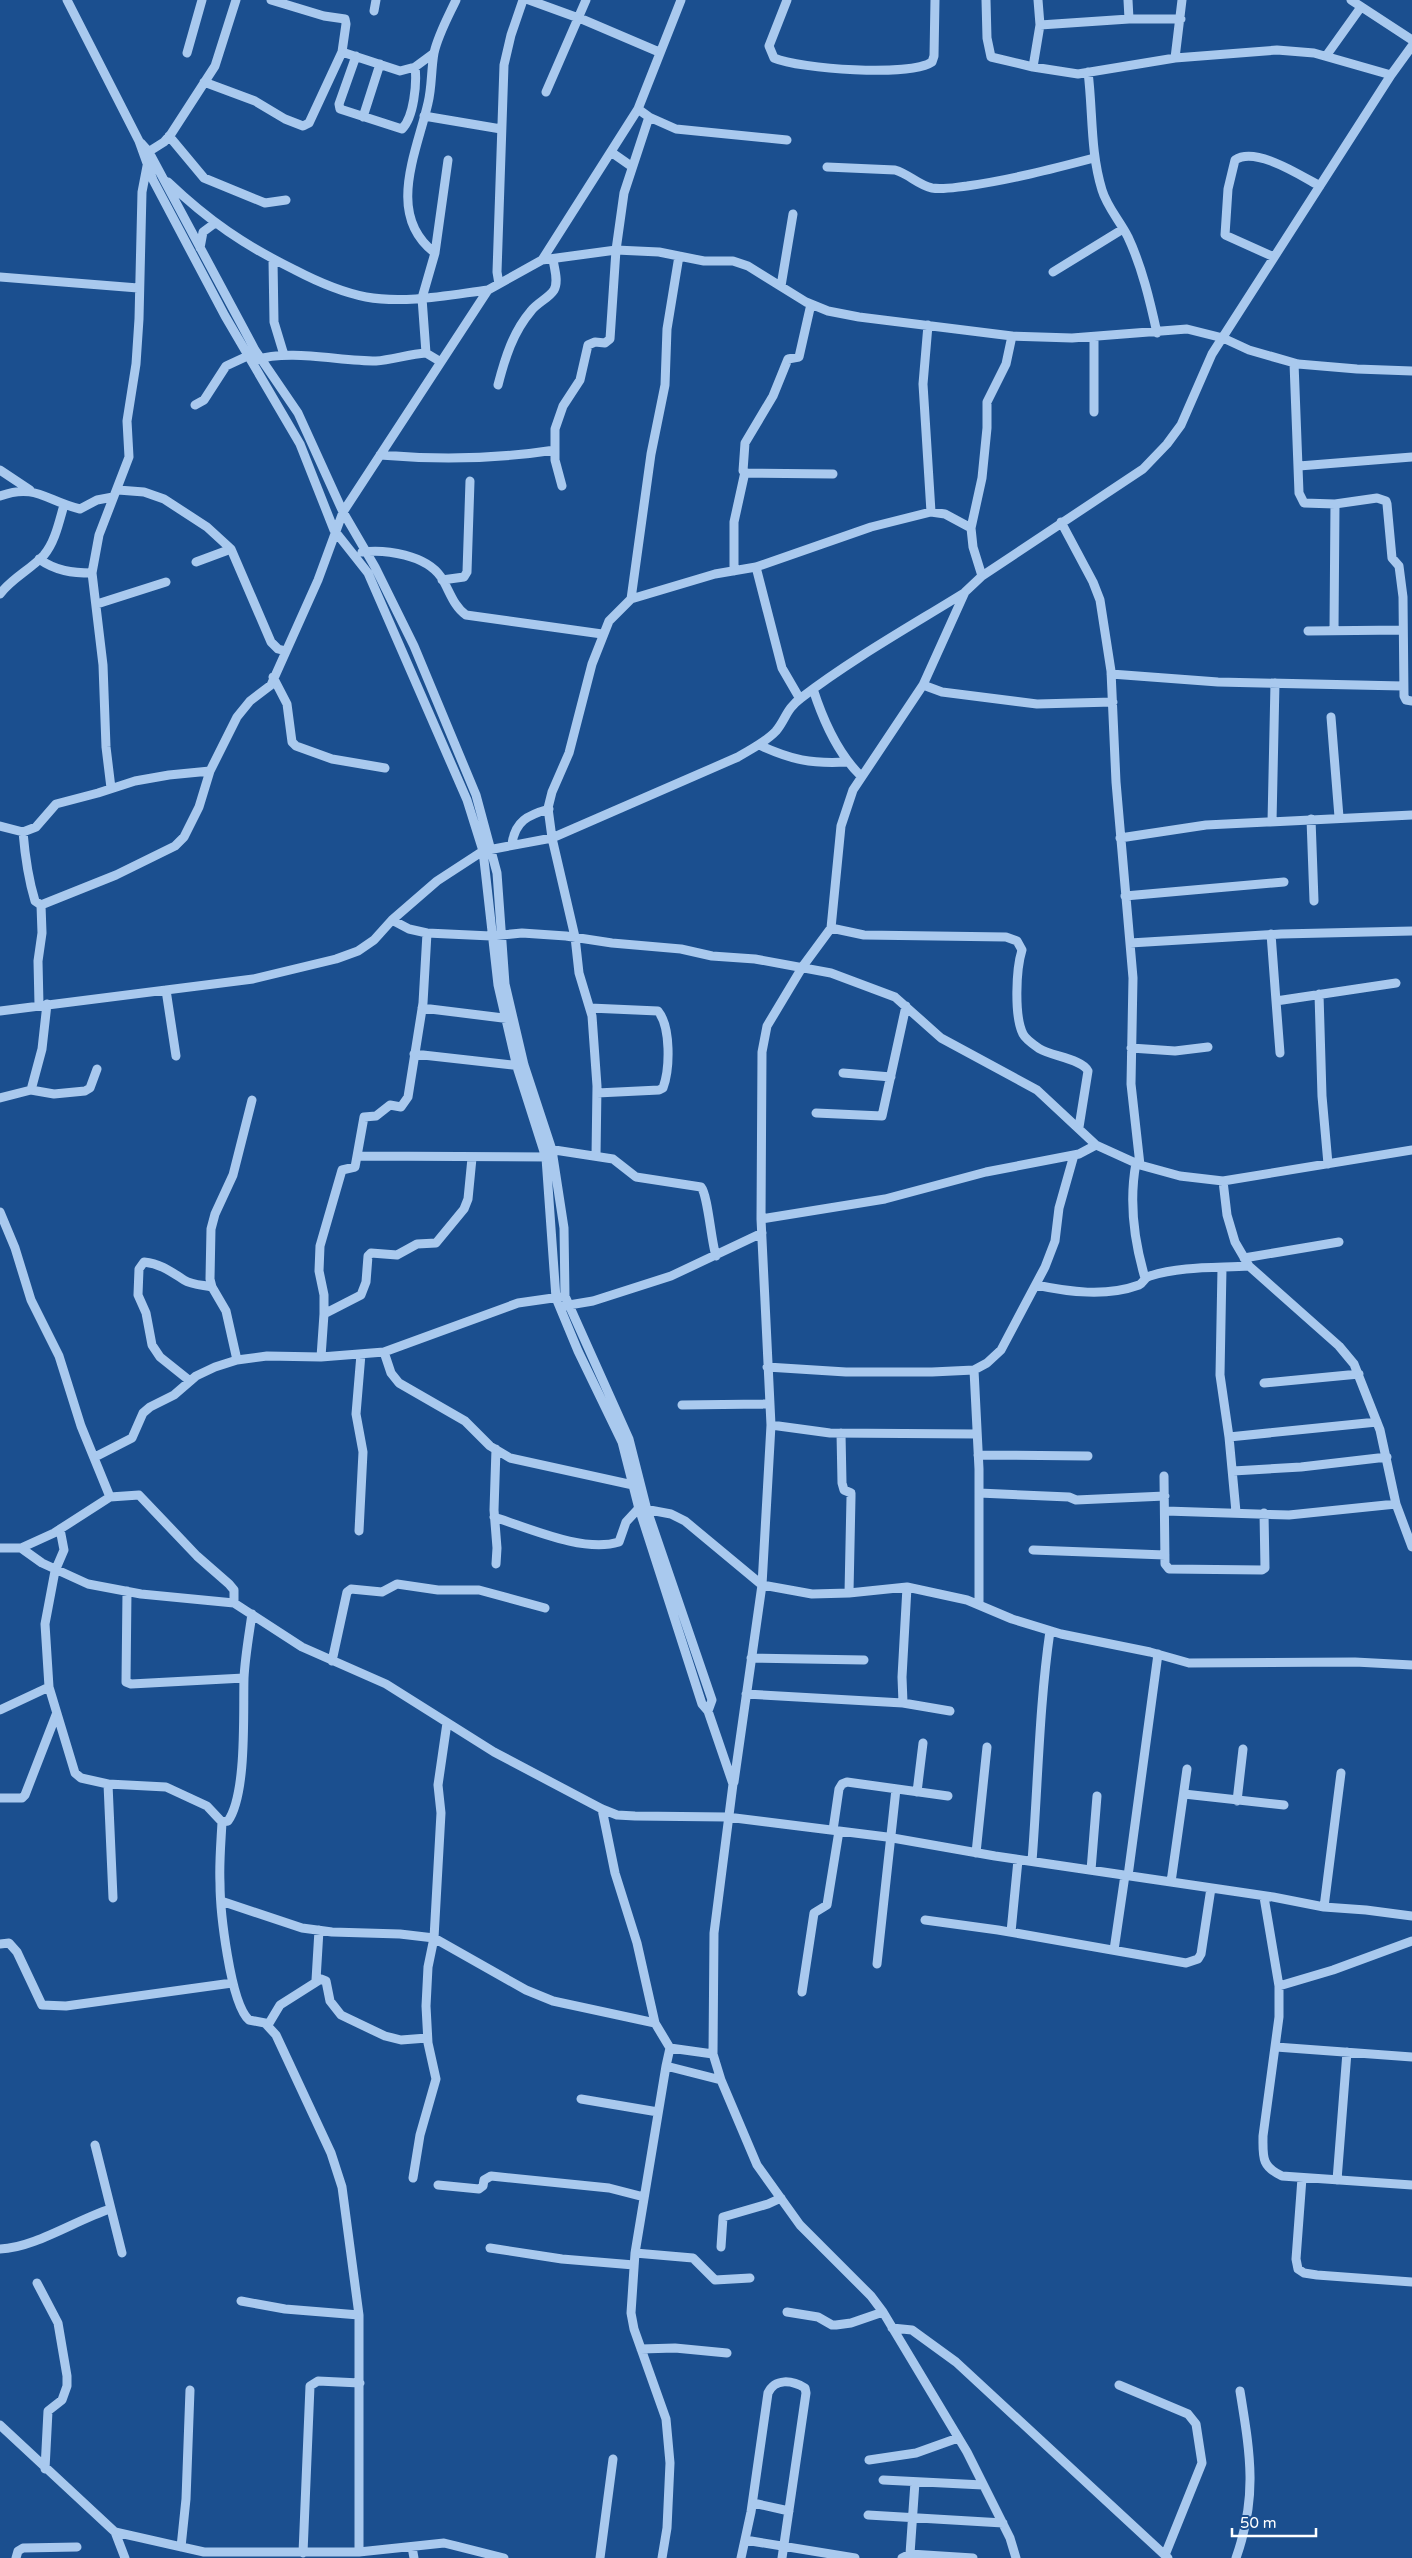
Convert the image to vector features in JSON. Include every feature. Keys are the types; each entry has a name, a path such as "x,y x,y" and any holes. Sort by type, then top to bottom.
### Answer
{"street":[{"path":"67,0 139,141 161,176 200,248 300,444 334,530 368,573 468,800 497,873 509,1018"},
{"path":"187,53 202,0"},
{"path":"146,154 169,136 204,82 221,51 236,0"},
{"path":"204,82 255,101 285,119 306,125 342,52 346,24 344,19 324,16 272,0"},
{"path":"374,11 376,0"},
{"path":"435,253 426,246 411,225 408,202 410,169 432,81 434,53 456,0"},
{"path":"499,284 497,272 504,65 511,35 523,0"},
{"path":"529,0 659,52"},
{"path":"546,92 586,0"},
{"path":"542,260 638,109 681,0"},
{"path":"786,0 769,46 774,58 837,70 866,70 920,66 932,62 934,56 935,0"},
{"path":"986,0 986,38 991,57 1033,67 1067,73 1088,72 1174,58 1277,50 1314,53 1391,75"},
{"path":"1033,67 1040,25 1038,0"},
{"path":"1128,0 1129,19"},
{"path":"1174,58 1181,19 1182,0"},
{"path":"1351,0 1412,40"},
{"path":"1326,56 1361,7"},
{"path":"1040,25 1129,19 1181,19"},
{"path":"0,1011 253,979 336,959 366,945 436,881 488,850 552,838 738,757 759,745 776,731 783,721 785,713 813,689 964,592 982,576 1143,469 1167,444 1181,425 1212,354 1391,75 1412,46"},
{"path":"342,52 400,71 415,67 434,53"},
{"path":"356,56 339,106 346,112 404,128 414,96 415,67"},
{"path":"363,117 380,64"},
{"path":"1088,72 1094,158 1102,191 1123,229 1138,264 1156,333"},
{"path":"638,109 649,117 676,129 787,140"},
{"path":"424,116 502,129"},
{"path":"562,486 555,450 555,429 558,418 580,380 588,346 595,342 605,343 610,339 616,250 624,193 631,166 649,117"},
{"path":"169,136 204,178 265,203 286,200"},
{"path":"611,152 631,166"},
{"path":"111,788 97,604 92,573 99,535 107,508 116,494 129,457 127,421 136,364 142,192 147,165 146,154"},
{"path":"827,167 895,170 906,173 924,186 950,188 998,181 1094,158"},
{"path":"1274,257 1225,235 1228,189 1235,160 1240,158 1270,160 1320,186"},
{"path":"426,353 422,298 435,253 448,160"},
{"path":"147,165 201,214 252,249 330,287 360,296 389,299 422,298 488,290 542,260 616,250 659,252 704,260 733,261 748,266 811,304 828,311 859,317 1012,336 1094,337 1187,329 1223,338 1249,350 1294,363 1358,369 1412,371"},
{"path":"147,165 225,316 298,413 343,512 375,567 414,646 476,795 488,850 491,936 498,985 509,1018 520,1066 549,1153 561,1302 622,1442 633,1485 643,1509 702,1704 708,1711 733,1784"},
{"path":"781,286 793,214"},
{"path":"200,248 203,232 215,223"},
{"path":"1053,272 1123,229"},
{"path":"631,599 651,454 666,385 667,329 679,256"},
{"path":"498,385 505,359 520,326 532,310 554,290 556,277 553,259"},
{"path":"274,260 274,322 284,355"},
{"path":"0,277 138,288"},
{"path":"41,905 116,875 180,842 199,807 210,772 237,717 250,701 268,689 318,580 334,530 343,512 488,290"},
{"path":"734,571 734,522 745,472 745,443 772,396 788,358 799,357 811,304"},
{"path":"928,325 923,384 931,512"},
{"path":"982,576 973,546 971,528 982,478 987,428 987,402 1006,364 1012,336"},
{"path":"1094,337 1094,412"},
{"path":"195,405 204,400 226,366 254,357 284,355 378,361 426,353 441,362"},
{"path":"1294,363 1299,493 1304,503 1335,504 1377,498 1386,501 1392,558 1400,570 1403,630 1408,656 1403,686 1406,700 1412,701"},
{"path":"380,455 413,458 484,459 555,450"},
{"path":"1299,466 1412,457"},
{"path":"0,470 30,490 64,505 80,509 97,500 116,494 144,492 164,498 207,527 231,549 271,642 278,649 286,651"},
{"path":"745,472 833,474"},
{"path":"442,580 464,577 467,572 470,481"},
{"path":"0,496 30,490"},
{"path":"1334,630 1335,504"},
{"path":"0,594 10,581 39,559 55,535 64,505"},
{"path":"596,1156 597,1093 592,1016 579,973 575,937 552,838 548,809 552,792 569,754 592,664 602,634 617,611 631,599 714,574 756,567 871,527 931,512 945,514 971,528"},
{"path":"1061,522 1093,582 1100,600 1111,674 1120,838 1132,978 1131,1084 1138,1164 1132,1190 1139,1257 1145,1278"},
{"path":"196,562 231,549"},
{"path":"353,553 365,551 400,555 421,561 435,570 460,611 466,615 602,634"},
{"path":"39,559 51,568 69,572 92,573"},
{"path":"756,567 782,668 800,699"},
{"path":"97,604 166,582"},
{"path":"964,592 924,685 861,776 847,806 841,826 831,928 803,966 767,1026 762,1052 761,1219 771,1425 762,1586 728,1817 714,1934 713,2054 721,2080 757,2165 800,2225 870,2296 883,2312 958,2438 1003,2523 1016,2558"},
{"path":"1308,631 1403,630"},
{"path":"1111,674 1275,683 1403,686"},
{"path":"273,677 288,704 292,742 296,746 332,759 385,768"},
{"path":"1272,822 1275,683"},
{"path":"924,685 942,692 1037,704 1113,702"},
{"path":"813,689 835,741 847,762 861,776"},
{"path":"1331,717 1339,817"},
{"path":"759,745 781,755 815,764 847,762"},
{"path":"0,826 23,832 36,827 56,804 135,781 169,774 210,772"},
{"path":"512,844 513,835 520,821 529,815 548,809"},
{"path":"1120,838 1206,825 1339,817 1412,815"},
{"path":"1312,819 1314,902"},
{"path":"23,832 25,862 31,890 35,901 41,905"},
{"path":"1125,896 1284,882"},
{"path":"31,1090 42,1049 43,1005 38,961 42,933 41,905"},
{"path":"392,920 409,929 427,933 491,936 522,933 575,937 612,944 681,949 712,956 803,966 868,985 895,997 941,1038 1037,1090 1079,1127 1096,1145 1138,1164 1180,1176 1223,1181 1412,1150"},
{"path":"831,928 864,934 1006,937 1017,941 1022,950 1018,962 1018,1003 1022,1031 1026,1038 1040,1049 1080,1063 1088,1070 1079,1127"},
{"path":"1130,943 1271,934 1412,931"},
{"path":"320,1357 324,1295 319,1271 320,1246 342,1170 354,1167 364,1117 376,1116 390,1105 401,1107 405,1104 408,1097 422,1008 427,933"},
{"path":"1271,934 1280,1053"},
{"path":"1276,1001 1396,983"},
{"path":"166,990 176,1056"},
{"path":"1319,994 1322,1096 1328,1164"},
{"path":"816,1113 882,1116 906,1006"},
{"path":"422,1008 509,1018"},
{"path":"590,1008 658,1010 665,1030 669,1062 667,1077 663,1088 659,1090 597,1093"},
{"path":"1131,1048 1168,1051 1208,1047"},
{"path":"414,1054 520,1066"},
{"path":"0,1098 31,1090 54,1094 85,1091 90,1088 97,1069"},
{"path":"843,1073 891,1078"},
{"path":"237,1360 226,1311 212,1287 209,1272 211,1229 215,1214 233,1174 252,1100"},
{"path":"761,1219 886,1199 986,1172 1074,1155 1096,1145"},
{"path":"357,1156 472,1158 549,1153 613,1159 636,1177 701,1187 705,1195 710,1238 716,1256"},
{"path":"767,1368 846,1372 974,1370 987,1363 1001,1350 1036,1284 1054,1242 1059,1208 1074,1155"},
{"path":"324,1314 361,1295 366,1282 367,1259 371,1253 397,1255 417,1244 436,1243 464,1209 468,1199 472,1158"},
{"path":"1223,1181 1227,1215 1235,1242 1249,1266 1339,1346 1354,1364 1377,1422 1387,1457 1396,1504 1412,1547"},
{"path":"0,1212 15,1248 31,1300 59,1356 81,1426 110,1497"},
{"path":"95,1457 132,1438 144,1413 150,1407 179,1392 190,1381 215,1367 237,1360 267,1356 320,1357 384,1352 518,1303 593,1301 671,1276 762,1233"},
{"path":"1244,1258 1339,1242"},
{"path":"190,1381 160,1357 152,1345 146,1313 138,1295 139,1269 144,1262 153,1263 167,1268 189,1282 212,1287"},
{"path":"1036,1284 1067,1292 1091,1292 1139,1285 1145,1278 1190,1269 1249,1266"},
{"path":"1222,1268 1220,1376 1230,1437 1236,1512"},
{"path":"561,1302 624,1425 633,1452 643,1509"},
{"path":"384,1352 391,1373 399,1383 465,1420 496,1450 510,1458 633,1485"},
{"path":"359,1531 363,1452 356,1414 361,1354"},
{"path":"974,1370 979,1493 979,1604"},
{"path":"1264,1383 1359,1374"},
{"path":"682,1405 770,1404"},
{"path":"1230,1437 1377,1422"},
{"path":"771,1425 841,1433 977,1434"},
{"path":"841,1433 842,1483 844,1490 851,1493 852,1496 850,1593"},
{"path":"496,1450 494,1517 497,1548 496,1564"},
{"path":"978,1455 1088,1456"},
{"path":"1233,1471 1301,1467 1387,1457"},
{"path":"1164,1476 1166,1511 1165,1564 1168,1569 1262,1570 1265,1568 1264,1513"},
{"path":"979,1493 1068,1497 1076,1500 1165,1496"},
{"path":"0,1548 21,1548 60,1530 110,1497 139,1495 197,1556 229,1584 234,1590 234,1603"},
{"path":"1166,1511 1289,1515 1396,1504"},
{"path":"494,1517 576,1543 614,1543 619,1542 630,1515 643,1509 677,1516 762,1586 812,1594 850,1593 907,1587 979,1604 1012,1619 1050,1631 1158,1654 1189,1663 1355,1662 1412,1665"},
{"path":"60,1530 64,1550 55,1571 45,1624 49,1687 75,1773 81,1778 108,1784 166,1787 207,1806 222,1822 220,1885 232,1982 244,2016 249,2020 268,2025 276,2035 330,2153 342,2187 359,2315 358,2552"},
{"path":"21,1548 55,1571 88,1584 127,1591 234,1603 280,1635 332,1661 386,1684 517,1765 602,1809 617,1814 652,1818 728,1817 892,1838 1018,1860 1264,1896 1324,1907 1412,1916"},
{"path":"1033,1550 1165,1555"},
{"path":"332,1661 347,1592 351,1589 382,1592 397,1584 438,1590 479,1590 545,1608"},
{"path":"903,1703 902,1677 907,1587"},
{"path":"127,1591 126,1682 131,1684 169,1684 244,1678"},
{"path":"222,1822 228,1821 235,1806 242,1754 244,1678 252,1614"},
{"path":"1032,1862 1042,1700 1050,1631"},
{"path":"1114,1950 1127,1876 1158,1654"},
{"path":"751,1658 864,1660"},
{"path":"0,1710 49,1687"},
{"path":"746,1694 903,1703 950,1711"},
{"path":"0,1798 22,1798 25,1795 56,1715"},
{"path":"413,2178 420,2135 436,2078 427,2038 428,1967 434,1938 441,1813 438,1784 448,1723"},
{"path":"917,1792 923,1743"},
{"path":"976,1853 987,1747"},
{"path":"1237,1801 1243,1749"},
{"path":"1171,1882 1187,1769"},
{"path":"1324,1907 1341,1773"},
{"path":"802,1992 814,1913 827,1905 839,1789 842,1784 846,1782 948,1796"},
{"path":"108,1784 114,1898"},
{"path":"877,1964 896,1789"},
{"path":"1184,1794 1284,1805"},
{"path":"1091,1870 1097,1796"},
{"path":"602,1809 615,1873 637,1943 655,2023 670,2048 635,2253 631,2313 641,2349 666,2419 670,2463 667,2528 662,2558"},
{"path":"1011,1932 1018,1860"},
{"path":"925,1920 1011,1932 1186,1963 1198,1959 1202,1954 1211,1888"},
{"path":"1264,1896 1279,1986 1279,2017 1266,2116 1263,2155 1271,2171 1282,2176 1302,2178 1412,2185"},
{"path":"222,1901 302,1928 434,1938 526,1990 553,2001 655,2023"},
{"path":"316,1980 319,1930"},
{"path":"1279,1986 1350,1964 1412,1941"},
{"path":"0,1944 9,1944 17,1952 42,2005 66,2006 232,1982"},
{"path":"268,2025 280,2005 316,1980 321,1979 326,1981 330,2001 341,2015 385,2036 401,2040 427,2038"},
{"path":"1276,2047 1412,2057"},
{"path":"670,2048 713,2054"},
{"path":"1337,2180 1347,2052"},
{"path":"666,2066 721,2080"},
{"path":"581,2099 658,2112"},
{"path":"95,2145 122,2254"},
{"path":"438,2185 478,2188 483,2186 484,2180 491,2176 609,2188 644,2197"},
{"path":"1302,2178 1296,2259 1298,2269 1304,2273 1316,2275 1412,2282"},
{"path":"721,2247 723,2217 768,2204 781,2198"},
{"path":"0,2249 14,2248 35,2241 87,2217 110,2209"},
{"path":"490,2248 562,2259 634,2265"},
{"path":"635,2253 693,2258 715,2280 750,2278"},
{"path":"37,2283 58,2323 67,2381 62,2400 48,2411 45,2469"},
{"path":"241,2301 285,2309 359,2315"},
{"path":"787,2312 818,2317 832,2325 836,2325 883,2312"},
{"path":"892,2328 912,2330 956,2362 1166,2556 1202,2463 1196,2424 1188,2414 1119,2385"},
{"path":"641,2349 675,2348 728,2353"},
{"path":"304,2553 310,2386 318,2381 360,2383"},
{"path":"741,2558 753,2503 768,2393 772,2386 778,2382 798,2384 805,2388 806,2393 782,2558"},
{"path":"181,2547 186,2499 190,2390"},
{"path":"1236,2558 1249,2506 1252,2468 1240,2391"},
{"path":"0,2425 45,2469 115,2532 125,2558"},
{"path":"869,2460 916,2453 958,2438"},
{"path":"600,2558 613,2458"},
{"path":"883,2480 983,2485"},
{"path":"915,2482 914,2517 906,2556 973,2558"},
{"path":"753,2503 789,2511"},
{"path":"868,2515 1003,2523"},
{"path":"115,2532 204,2552 413,2554 444,2543 504,2558"},
{"path":"745,2540 854,2558"},
{"path":"16,2558 18,2550 23,2548 77,2547"}]}
